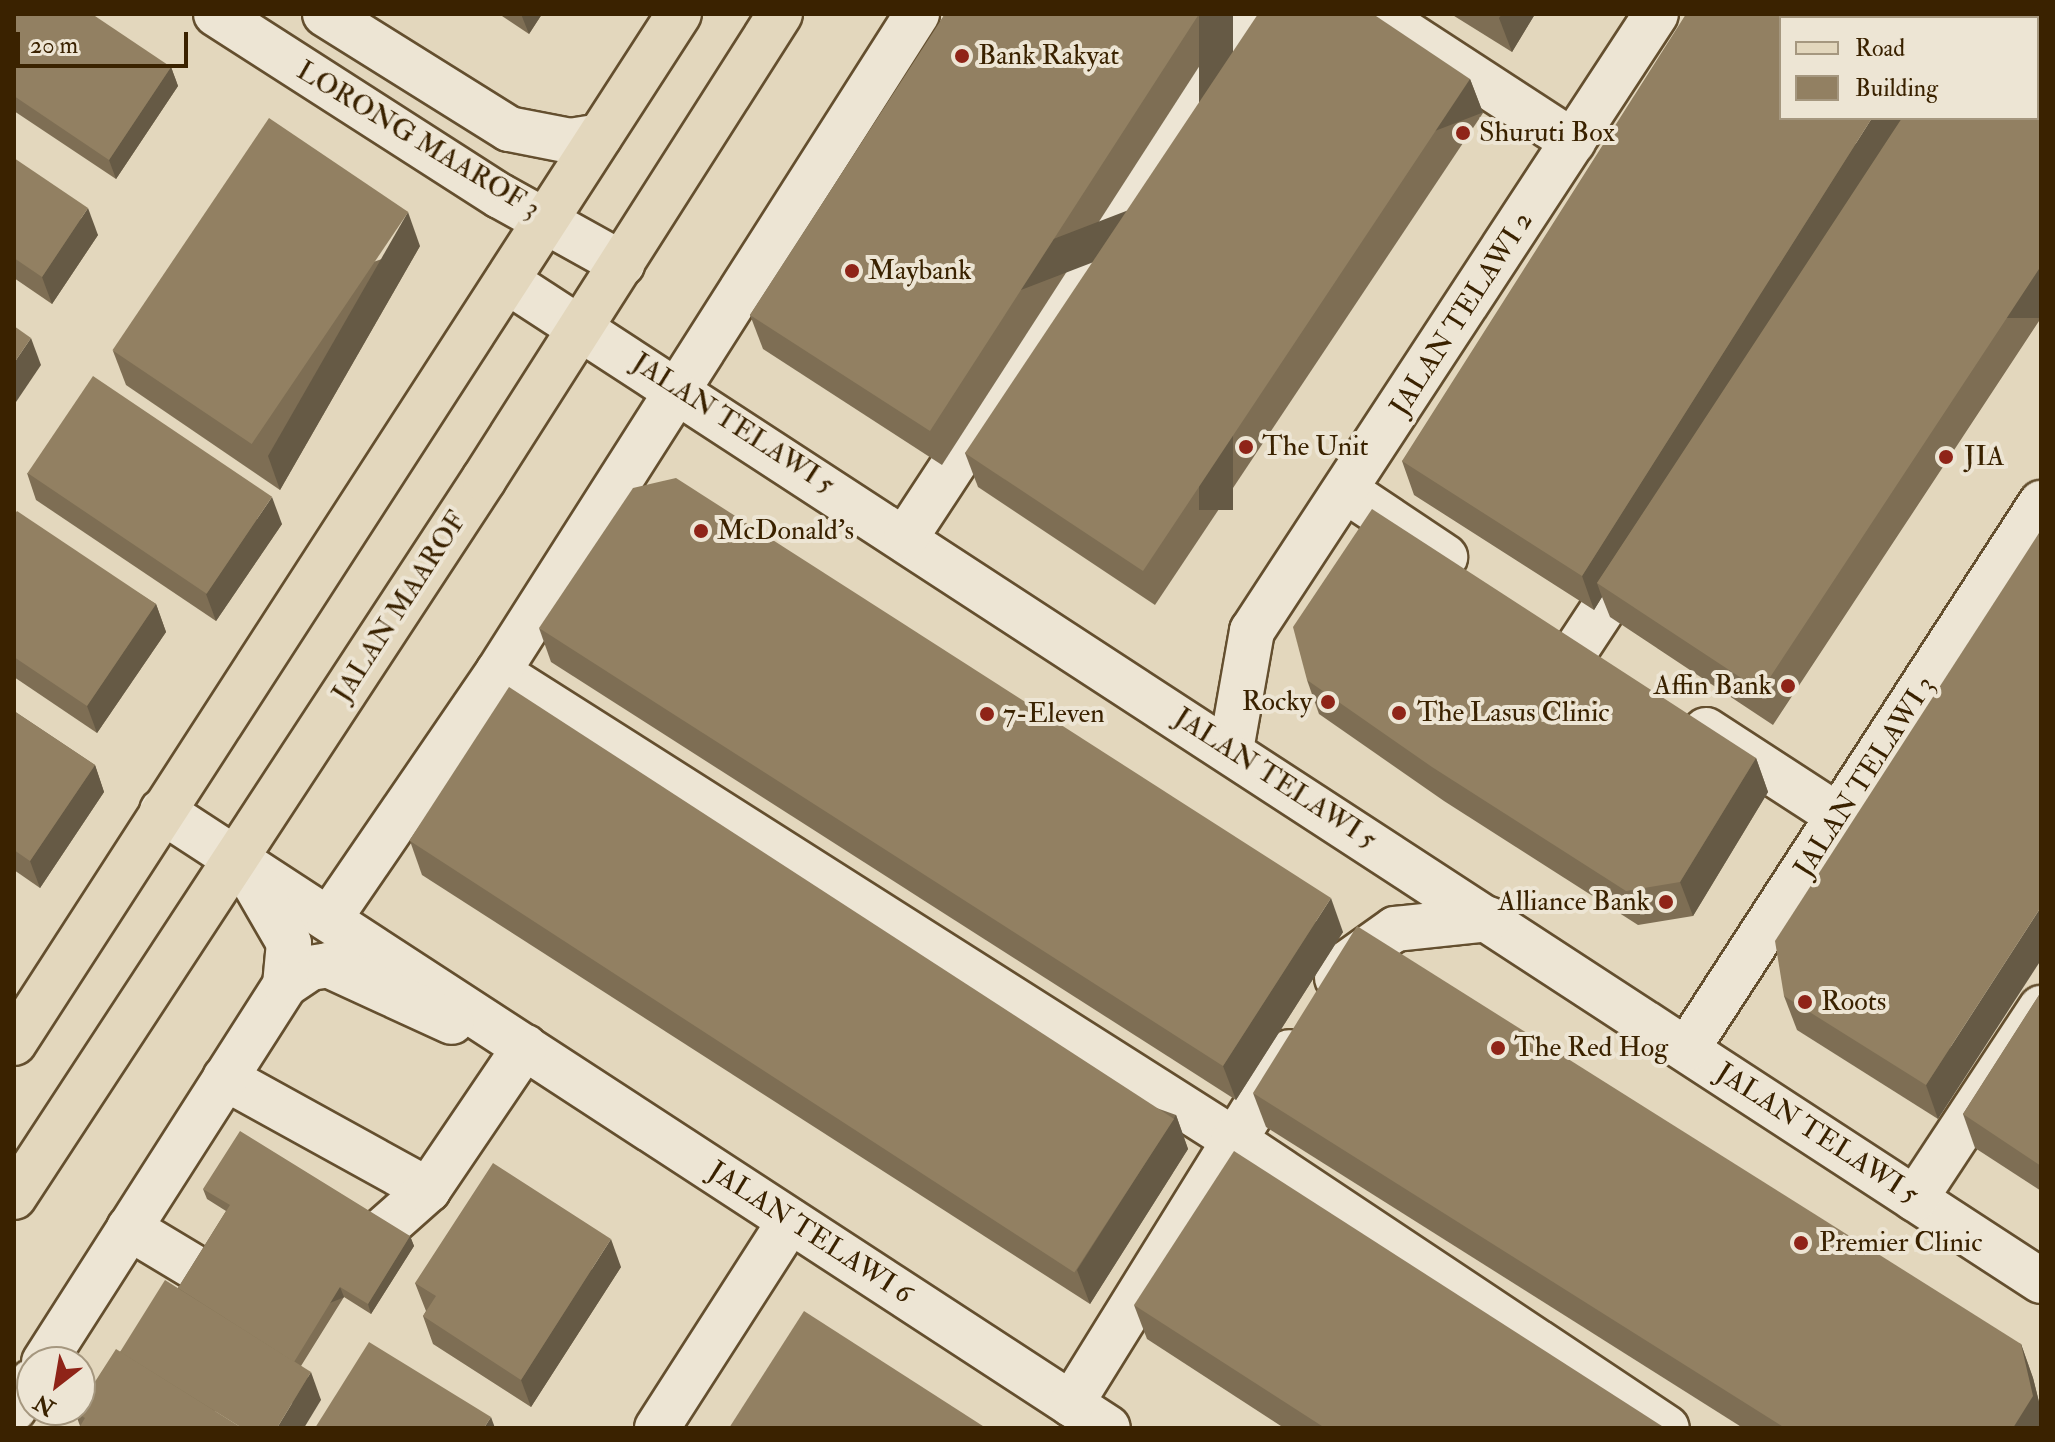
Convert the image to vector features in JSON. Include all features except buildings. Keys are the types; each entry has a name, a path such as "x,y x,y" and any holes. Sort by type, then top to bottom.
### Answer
{"main road":[{"path":"14,1043 679,14"},
{"name":"JALAN MAAROF","path":"14,1197 622,264 780,14"}],"street":[{"name":"LORONG MAAROF 3","path":"216,14 500,196 547,219 622,264"},
{"name":"LORONG MAAROF 3","path":"325,14 509,129 570,141 600,136"},
{"path":"329,919 498,672 917,14"},
{"path":"906,537 1249,14"},
{"path":"1377,14 1573,142"},
{"name":"JALAN TELAWI 2","path":"1231,750 1252,631 1348,492 1656,14"},
{"name":"JALAN TELAWI 5","path":"507,281 678,388 2041,1281"},
{"path":"1348,492 1476,578"},
{"name":"JALAN TELAWI 3","path":"1687,1049 2041,503"},
{"path":"1578,647 1665,515"},
{"path":"1540,621 1618,672"},
{"path":"498,672 1233,1139 1667,1428"},
{"path":"1670,706 1840,817"},
{"name":"JALAN TELAWI 6","path":"162,811 238,857 1108,1428"},
{"path":"54,1346 285,985 289,943 238,857"},
{"path":"1071,1404 1233,1139 1346,964 1395,929 1488,919"},
{"name":"JALAN TELAWI 6","path":"285,985 310,968 328,965 439,1019 519,1042"},
{"path":"1915,1199 2041,1008"},
{"path":"384,1229 428,1190 519,1042"},
{"path":"225,1078 428,1190"},
{"path":"657,1428 790,1221"},
{"path":"129,1228 199,1270"}],"place":[{"name":"Bank Rakyat","path":"962,56"},
{"name":"Shuruti Box","path":"1463,133"},
{"name":"Maybank","path":"852,271"},
{"name":"The Unit","path":"1246,447"},
{"name":"JIA","path":"1946,457"},
{"name":"McDonald's","path":"701,531"},
{"name":"Affin Bank","path":"1788,686"},
{"name":"Rocky","path":"1328,702"},
{"name":"The Lasus Clinic","path":"1399,713"},
{"name":"7-Eleven","path":"987,714"},
{"name":"Alliance Bank","path":"1666,902"},
{"name":"Roots","path":"1805,1002"},
{"name":"The Red Hog","path":"1498,1048"},
{"name":"Premier Clinic","path":"1801,1243"}]}
